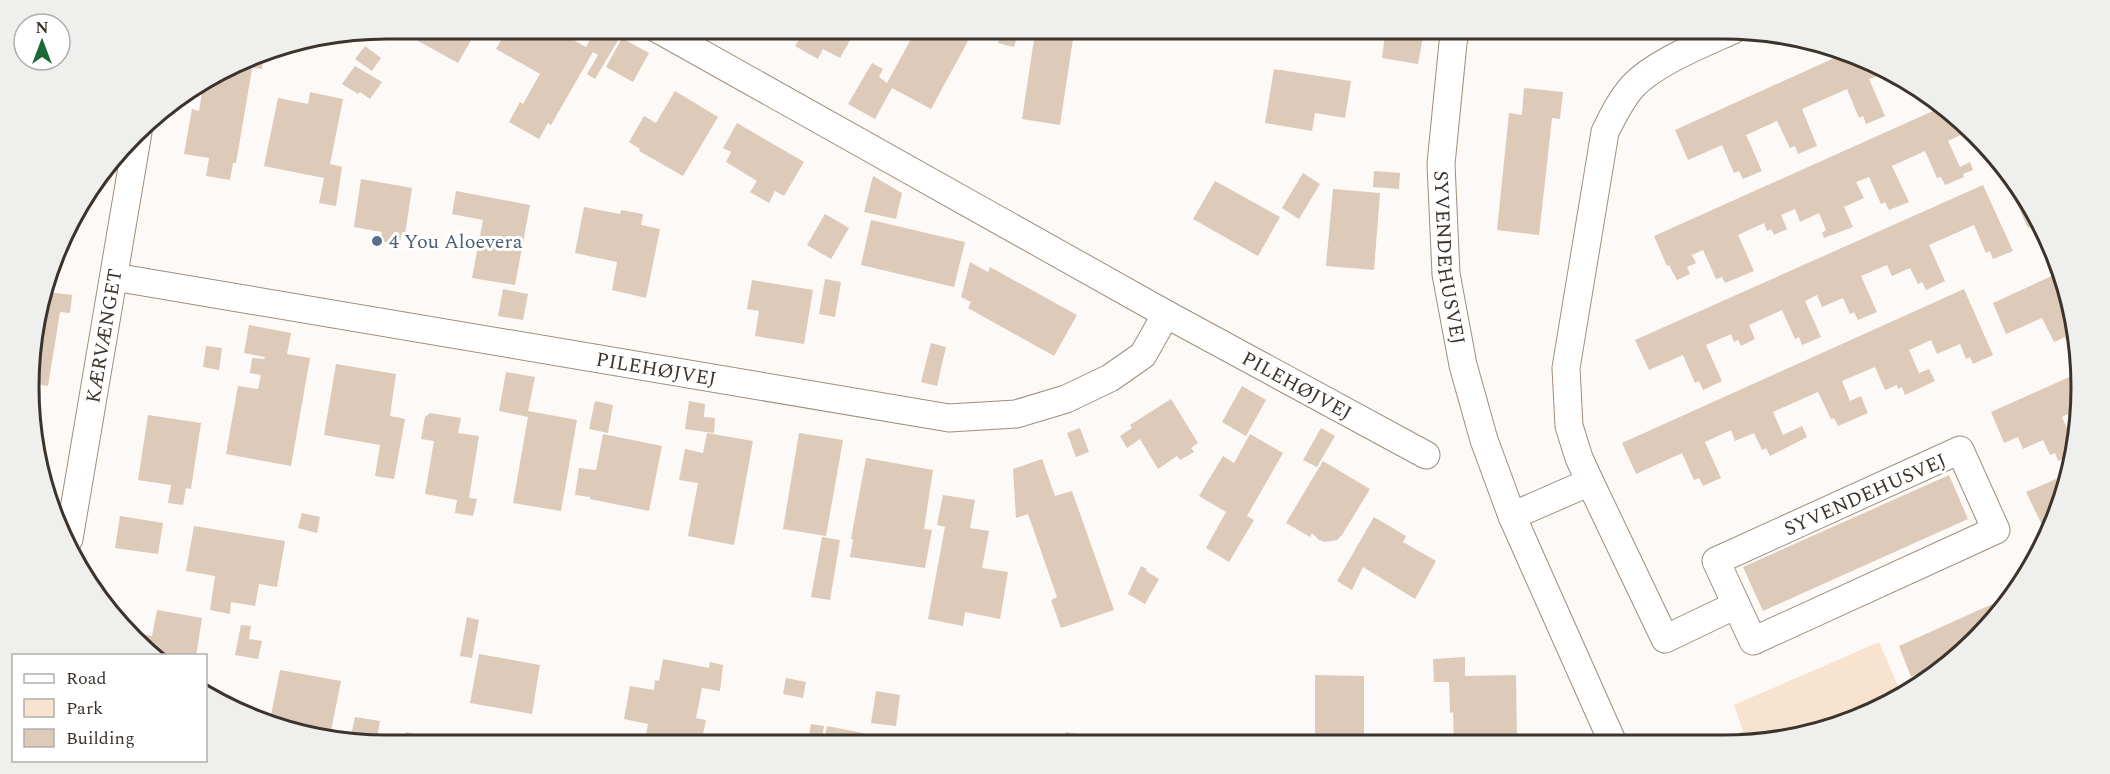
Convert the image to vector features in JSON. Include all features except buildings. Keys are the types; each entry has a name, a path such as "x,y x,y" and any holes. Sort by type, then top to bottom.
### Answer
{"street":[{"name":"PILEHØJVEJ","path":"676,39 1166,314 1426,455"},
{"name":"SYVENDEHUSVEJ","path":"1454,39 1441,164 1446,274 1463,365 1484,440 1512,516 1609,735"},
{"path":"1714,39 1652,69 1632,87 1616,108 1605,132 1566,368 1569,426 1580,458 1665,639 1736,605"},
{"name":"KÆRVÆNGET","path":"70,531 136,147"},
{"name":"PILEHØJVEJ","path":"114,277 949,418 1016,414 1074,395 1110,378 1143,355 1166,314"},
{"name":"SYVENDEHUSVEJ","path":"1960,450 1996,530 1753,641 1736,605 1716,561 1960,450"},
{"path":"1512,516 1590,482"}],"green space":[{"path":"1879,642 1899,687 1835,717 1768,732 1736,734 1743,731 1734,705"}],"place":[{"name":"4 You Aloevera","path":"377,241"}]}
